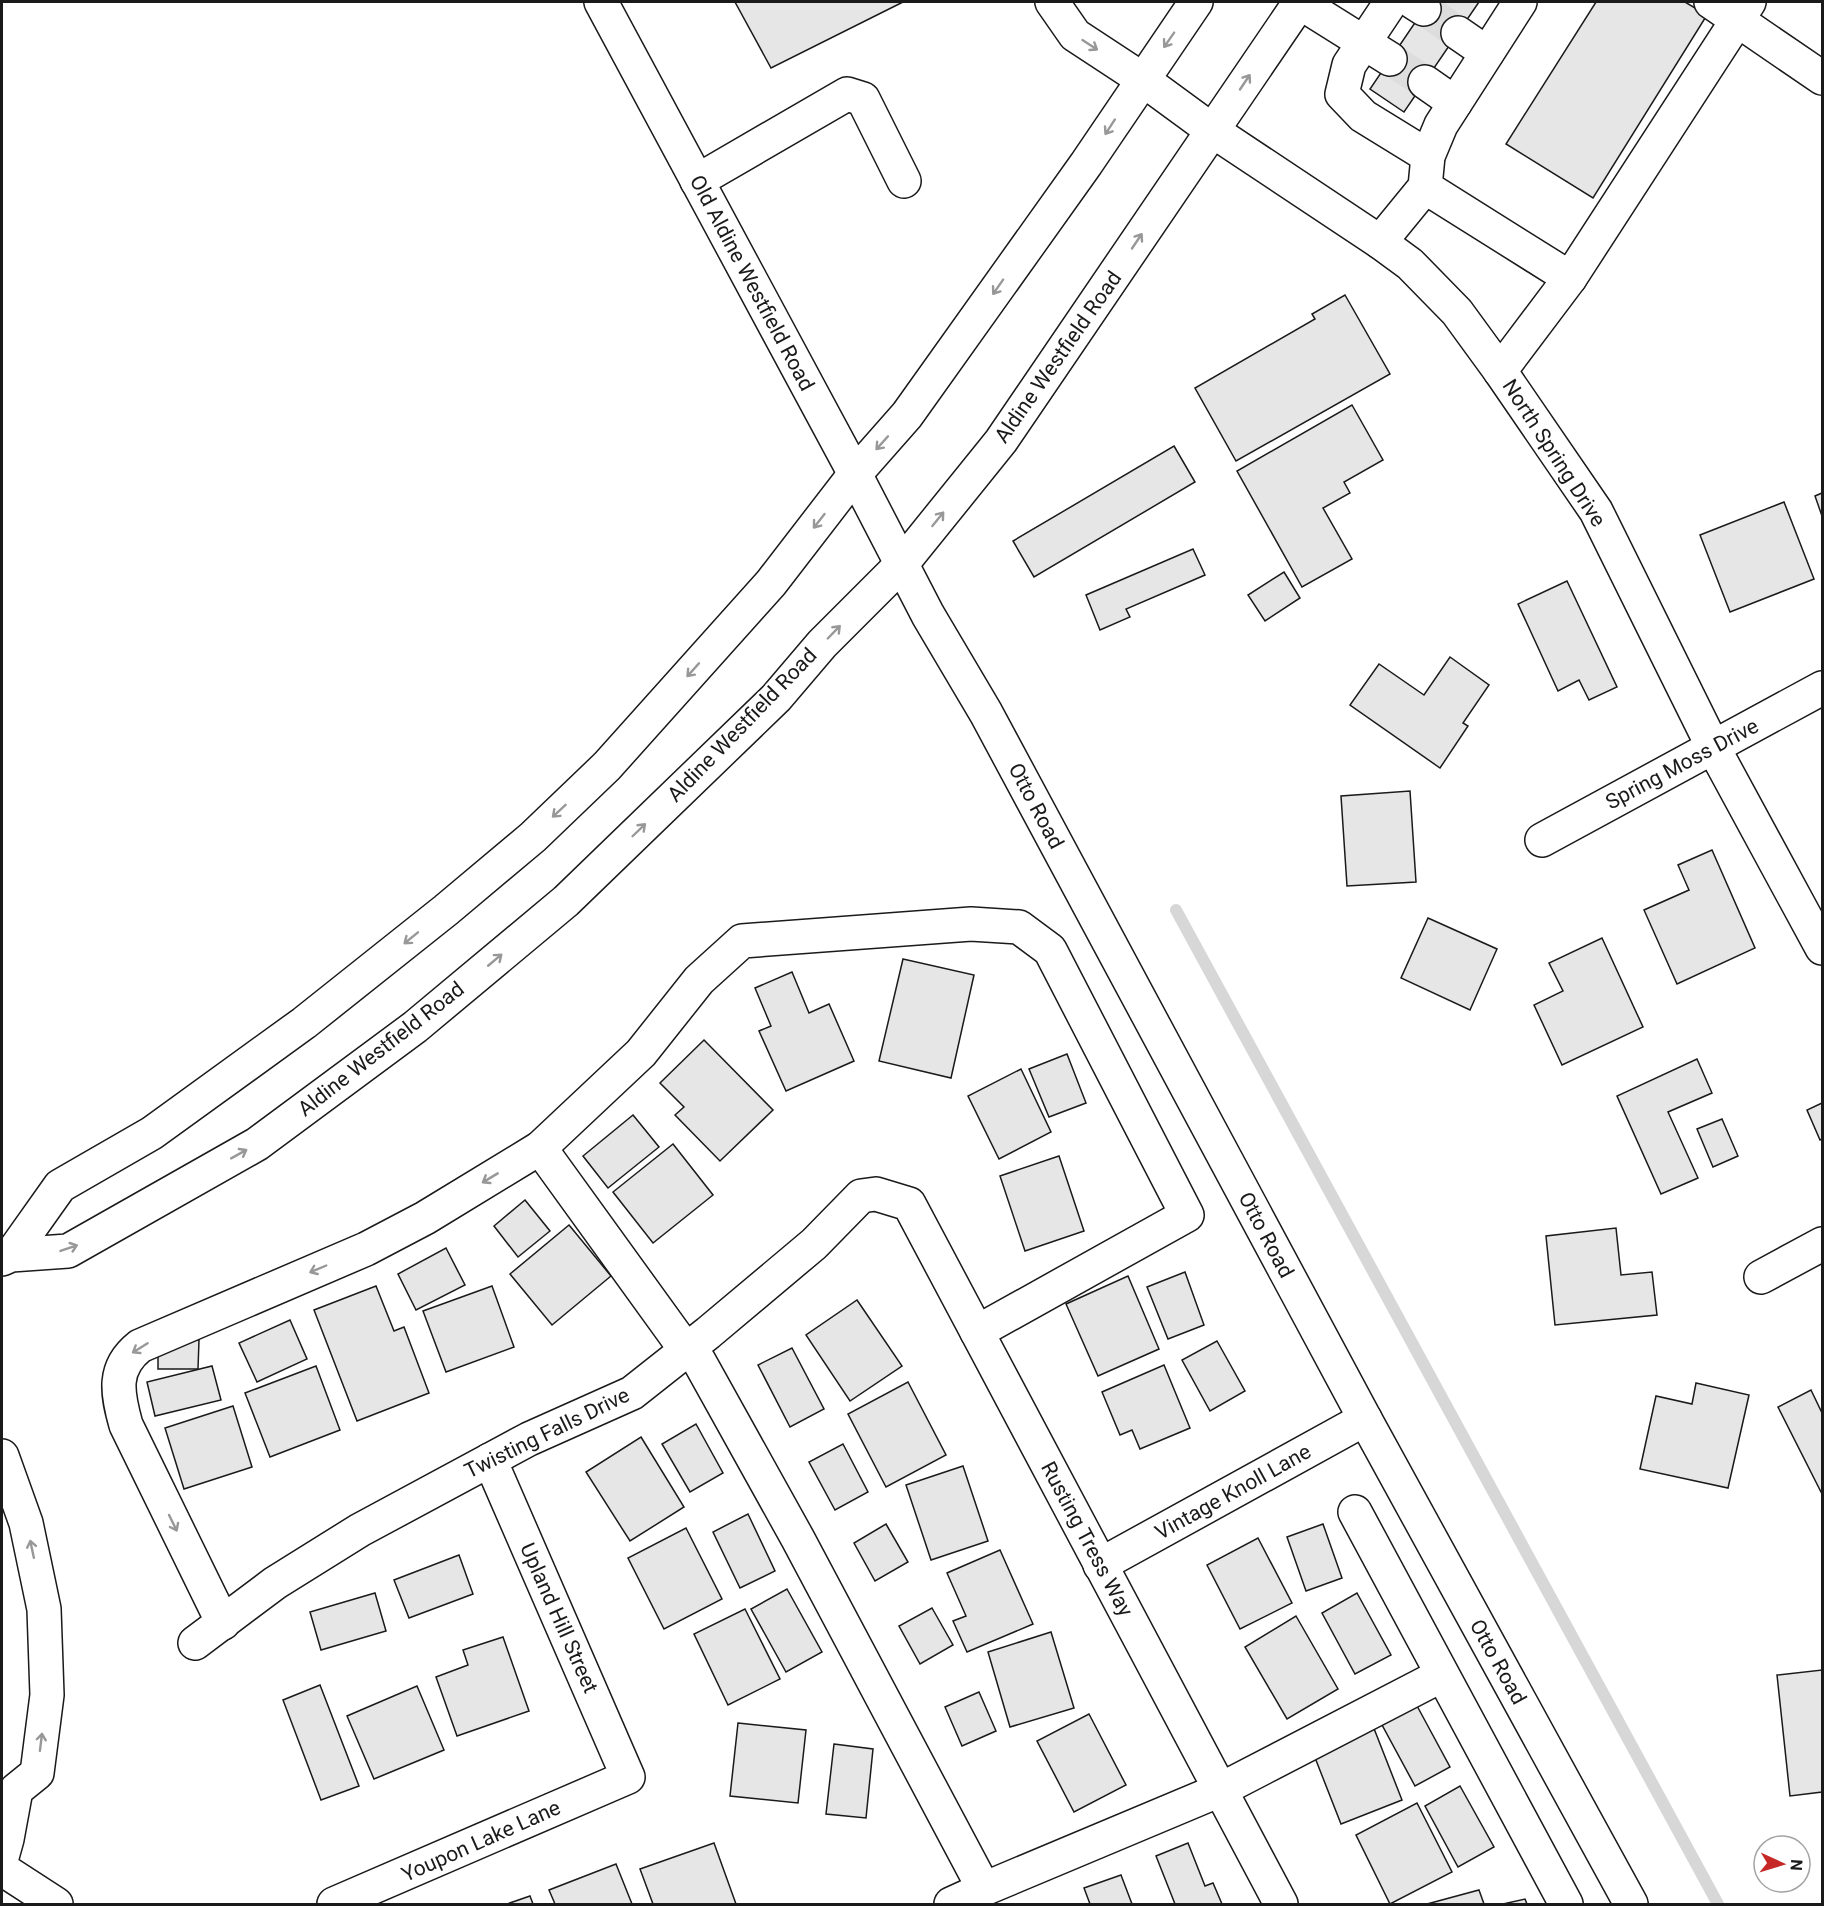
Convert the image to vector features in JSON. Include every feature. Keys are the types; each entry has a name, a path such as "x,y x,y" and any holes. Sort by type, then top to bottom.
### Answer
{"street":[{"name":"Old Aldine Westfield Road","path":"601,2 855,474 901,565"},
{"name":"North Spring Drive","path":"1052,2 1075,35 1142,79 1213,131 1380,242 1410,264 1457,312 1596,511 1713,747 1822,948"},
{"name":"Aldine Westfield Road","path":"6,1257 60,1186 152,1133 304,1023 446,910 533,837 607,766 771,583 855,474 908,415 1086,164 1196,2"},
{"path":"1300,2 1378,50"},
{"name":"Aldine Westfield Road","path":"6,1257 68,1251 256,1144 415,1027 566,901 776,698 822,644 901,565 1001,441 1300,2"},
{"path":"1392,2 1378,50 1349,65 1342,94 1363,116 1427,171 1570,278"},
{"path":"1380,242 1427,171 1441,125 1487,53 1512,4"},
{"path":"1500,371 1570,278 1732,7 1822,78"},
{"path":"1458,33 1487,53"},
{"path":"1425,82 1455,103"},
{"path":"697,181 847,94 863,99 904,181"},
{"name":"Otto Road","path":"901,565 986,712 1365,1419 1631,1905"},
{"name":"Spring Moss Drive","path":"1542,840 1822,688"},
{"path":"223,1623 126,1425 120,1405 119,1385 121,1368 130,1354 140,1346 366,1249 425,1218 540,1148 641,1053 699,980 742,941 971,924 1019,927 1050,951 1187,1215 977,1332"},
{"path":"540,1148 686,1350 699,1361 792,1529 984,1889"},
{"name":"Rusting Tress Way","path":"876,1194 909,1204 1281,1905"},
{"name":"Twisting Falls Drive","path":"195,1643 275,1583 360,1530 529,1439 632,1393 814,1244 861,1196 876,1194"},
{"path":"1761,1277 1822,1244"},
{"name":"Vintage Knoll Lane","path":"1100,1565 1365,1419"},
{"path":"2,1456 26,1523 44,1610 47,1695 37,1773 9,1784 3,1851 56,1905"},
{"name":"Upland Hill Street","path":"490,1460 628,1777"},
{"path":"1355,1512 1566,1905"},
{"path":"951,1905 1221,1790 1442,1675"},
{"name":"Youpon Lake Lane","path":"334,1905 628,1777"}],"building":[{"path":"735,2 903,2 771,68"},
{"path":"1429,2 1479,2 1404,112 1370,89"},
{"path":"1596,2 1685,2 1707,15 1593,198 1506,144"},
{"path":"1345,295 1390,374 1236,461 1195,388 1315,319 1312,314"},
{"path":"1352,405 1383,460 1344,482 1350,493 1323,508 1352,559 1302,587 1237,471"},
{"path":"1174,446 1195,482 1034,577 1013,541"},
{"path":"1822,493 1822,516 1815,496"},
{"path":"1784,502 1814,579 1730,612 1700,535"},
{"path":"1193,549 1205,575 1126,609 1130,617 1100,630 1086,595"},
{"path":"1284,572 1300,598 1265,621 1248,595"},
{"path":"1567,581 1617,687 1589,700 1579,680 1558,691 1518,604"},
{"path":"1450,657 1489,685 1463,723 1468,726 1440,768 1350,705 1379,664 1424,695"},
{"path":"1410,791 1416,882 1347,886 1341,796"},
{"path":"1712,850 1755,948 1677,984 1644,910 1689,890 1678,865"},
{"path":"1428,918 1497,949 1470,1010 1401,978"},
{"path":"1602,938 1643,1027 1562,1065 1534,1005 1563,991 1549,963"},
{"path":"903,959 974,975 951,1078 879,1061"},
{"path":"792,972 809,1013 829,1004 854,1061 786,1091 759,1031 771,1026 755,988"},
{"path":"704,1040 773,1110 720,1161 675,1115 684,1107 660,1083"},
{"path":"1067,1054 1086,1103 1049,1117 1029,1069"},
{"path":"1697,1059 1712,1093 1668,1112 1698,1178 1661,1194 1617,1096"},
{"path":"1021,1069 1051,1132 999,1159 968,1096"},
{"path":"1822,1103 1822,1139 1820,1140 1807,1110"},
{"path":"633,1115 659,1147 608,1188 583,1156"},
{"path":"1722,1119 1738,1156 1713,1167 1697,1129"},
{"path":"673,1144 713,1195 653,1243 613,1192"},
{"path":"1059,1156 1084,1231 1025,1251 1000,1176"},
{"path":"525,1200 550,1231 518,1257 494,1226"},
{"path":"569,1225 611,1276 552,1325 510,1274"},
{"path":"1616,1228 1621,1275 1652,1272 1657,1315 1555,1325 1546,1236"},
{"path":"446,1248 465,1285 416,1310 398,1274"},
{"path":"1185,1272 1204,1325 1168,1339 1147,1287"},
{"path":"1128,1276 1159,1349 1098,1376 1066,1304"},
{"path":"376,1286 394,1331 404,1327 429,1393 357,1421 314,1310"},
{"path":"492,1286 514,1347 446,1372 423,1311"},
{"path":"857,1300 902,1366 850,1401 806,1335"},
{"path":"290,1320 307,1359 257,1382 239,1343"},
{"path":"158,1339 199,1340 198,1369 158,1369"},
{"path":"1217,1341 1245,1391 1210,1411 1182,1360"},
{"path":"792,1348 824,1409 790,1427 758,1365"},
{"path":"1164,1365 1190,1428 1140,1449 1132,1430 1120,1435 1102,1392"},
{"path":"212,1366 221,1400 155,1416 147,1382"},
{"path":"316,1366 340,1430 270,1457 245,1393"},
{"path":"908,1382 946,1455 886,1487 848,1414"},
{"path":"1696,1383 1749,1395 1728,1488 1640,1469 1656,1396 1692,1404"},
{"path":"1811,1390 1822,1413 1821,1492 1778,1407"},
{"path":"233,1406 252,1467 184,1489 165,1428"},
{"path":"696,1424 723,1473 690,1492 662,1444"},
{"path":"641,1437 684,1507 630,1541 586,1472"},
{"path":"843,1444 868,1492 835,1510 809,1462"},
{"path":"963,1466 988,1541 931,1560 906,1485"},
{"path":"748,1514 775,1571 740,1588 713,1532"},
{"path":"886,1524 908,1562 875,1581 854,1543"},
{"path":"1323,1524 1342,1578 1306,1591 1287,1537"},
{"path":"686,1528 722,1599 664,1629 628,1558"},
{"path":"1258,1538 1292,1603 1240,1629 1207,1565"},
{"path":"1000,1550 1033,1624 967,1652 953,1621 966,1616 947,1573"},
{"path":"459,1555 473,1594 409,1618 394,1580"},
{"path":"787,1589 822,1652 786,1672 751,1609"},
{"path":"375,1593 386,1631 321,1650 310,1612"},
{"path":"1357,1593 1391,1655 1355,1674 1322,1613"},
{"path":"932,1608 953,1645 920,1664 899,1626"},
{"path":"745,1609 780,1679 728,1705 694,1634"},
{"path":"1296,1616 1338,1689 1287,1719 1245,1647"},
{"path":"1051,1632 1074,1708 1010,1727 988,1652"},
{"path":"503,1637 529,1711 457,1736 436,1677 468,1665 463,1650"},
{"path":"1822,1670 1822,1792 1790,1796 1777,1675"},
{"path":"320,1685 359,1786 321,1800 283,1700"},
{"path":"417,1686 444,1750 374,1779 347,1716"},
{"path":"979,1692 996,1731 962,1746 945,1707"},
{"path":"1416,1704 1450,1767 1415,1786 1381,1723"},
{"path":"1089,1714 1126,1785 1074,1812 1037,1741"},
{"path":"738,1723 806,1730 798,1803 730,1796"},
{"path":"1373,1726 1402,1800 1341,1824 1312,1750"},
{"path":"834,1744 873,1749 866,1818 826,1814"},
{"path":"1460,1786 1494,1847 1458,1867 1425,1806"},
{"path":"1417,1803 1452,1872 1390,1904 1356,1835"},
{"path":"714,1843 736,1904 653,1904 640,1869"},
{"path":"1188,1843 1205,1886 1213,1883 1222,1904 1175,1904 1156,1856"},
{"path":"616,1864 632,1904 555,1904 549,1890"},
{"path":"1121,1875 1132,1904 1090,1904 1084,1888"},
{"path":"1479,1890 1484,1904 1427,1904"},
{"path":"530,1896 533,1904 507,1904"},
{"path":"1525,1899 1527,1904 1503,1904"}],"waterway":[{"path":"1176,910 1718,1904"}],"tunnel":[{"path":"1424,9 1458,33"},
{"path":"1390,59 1425,82"}]}
